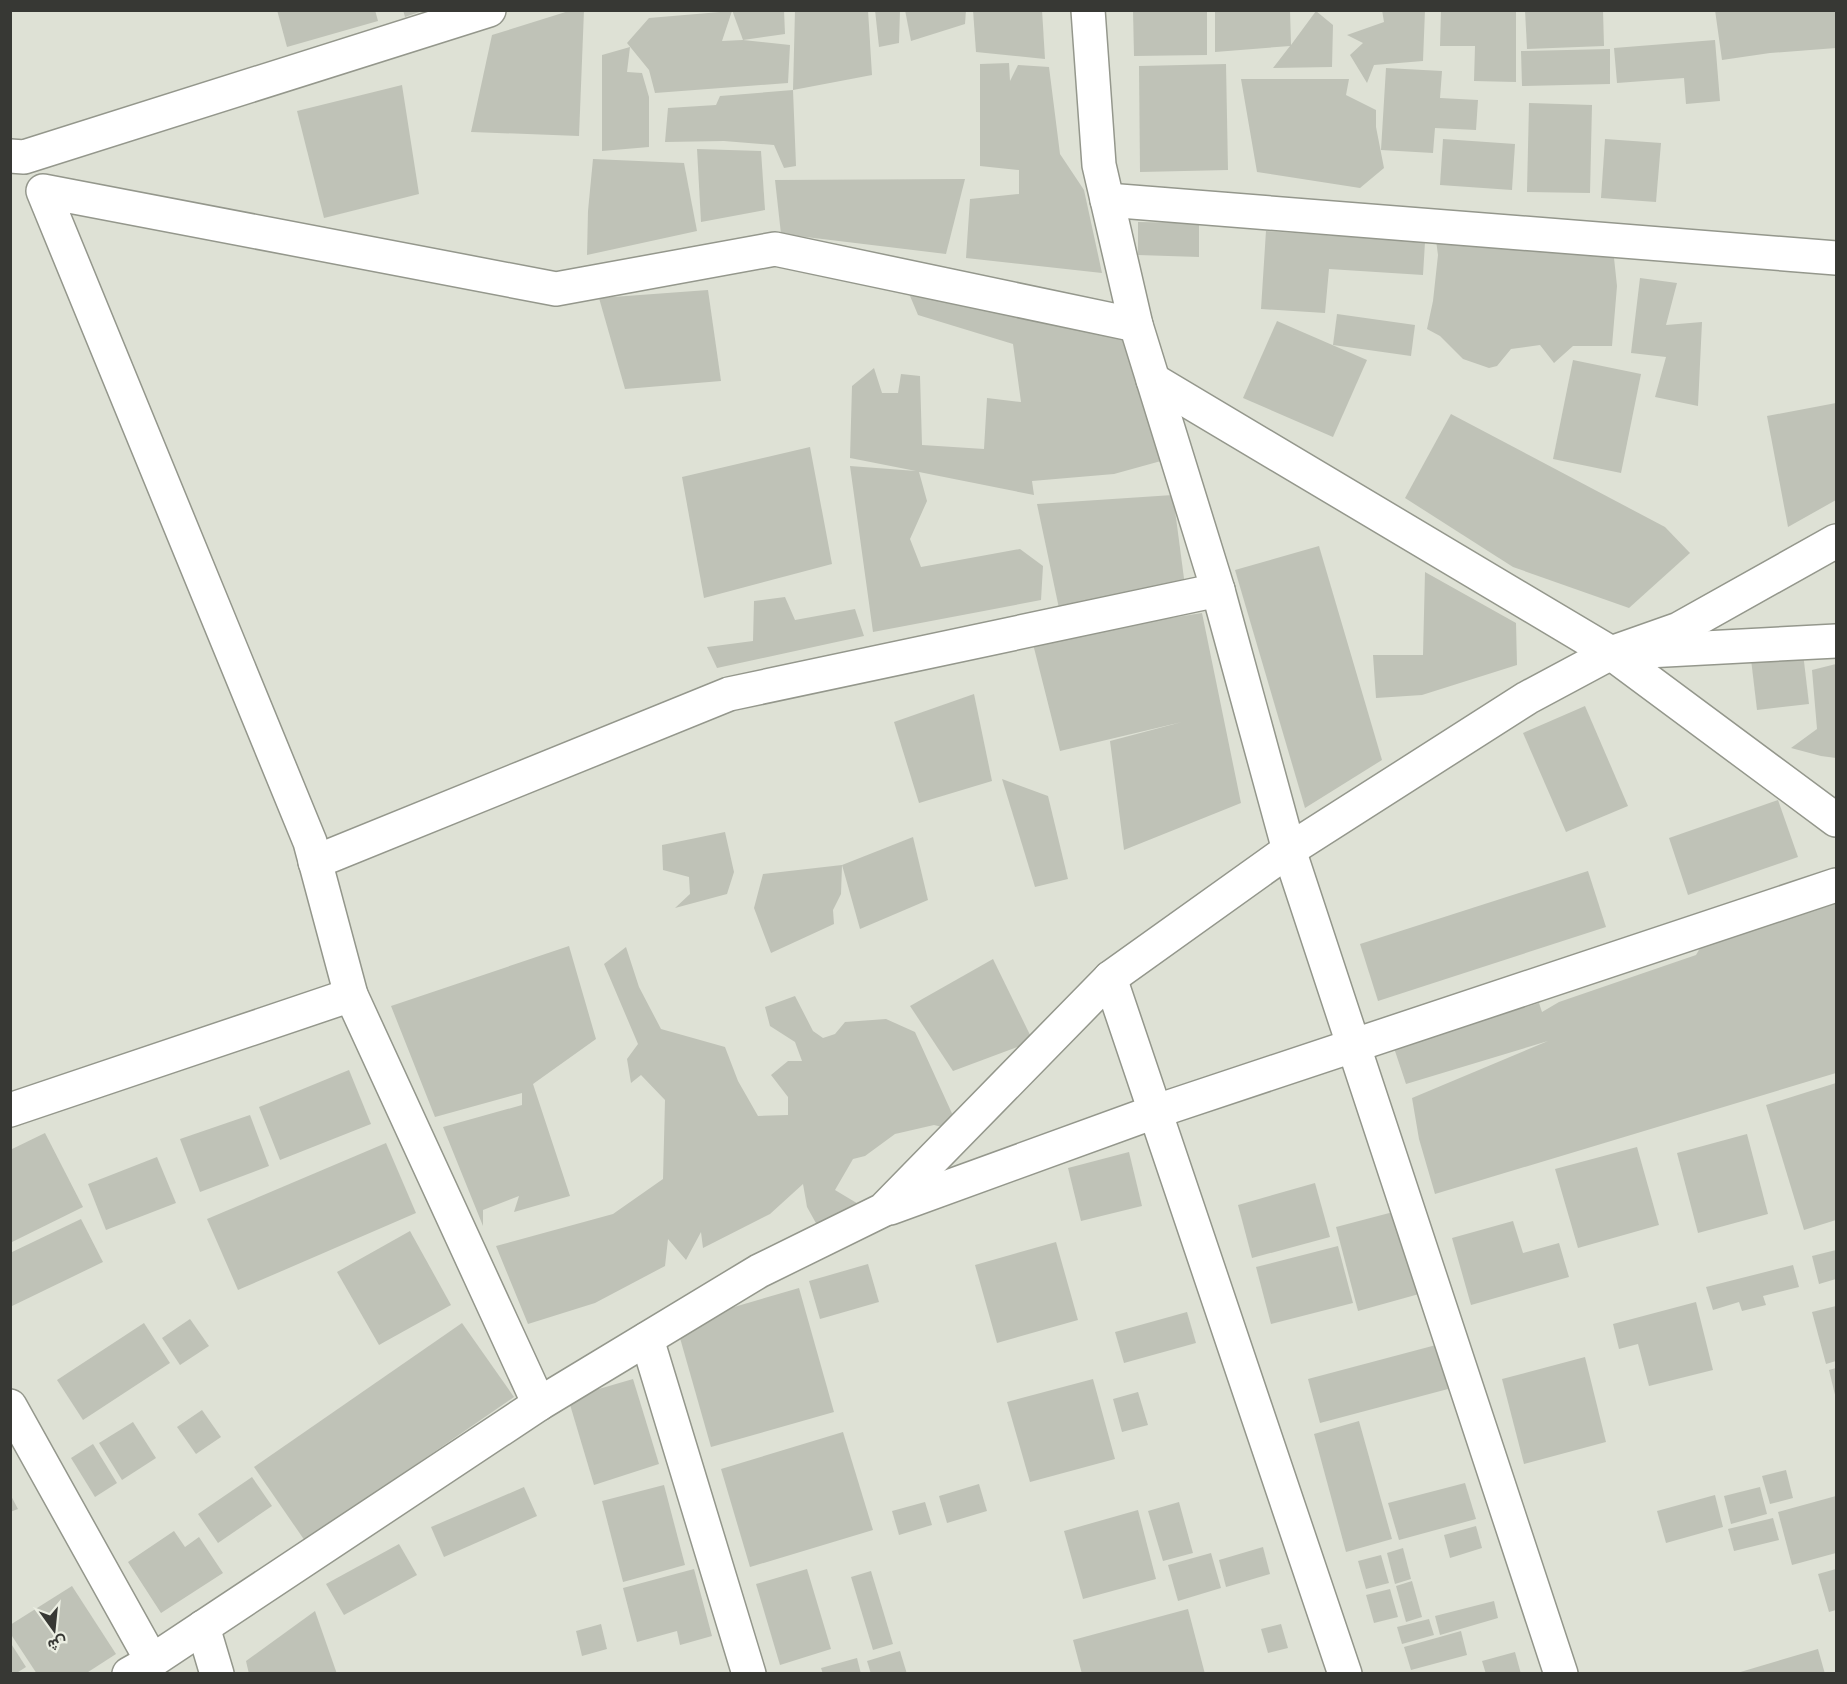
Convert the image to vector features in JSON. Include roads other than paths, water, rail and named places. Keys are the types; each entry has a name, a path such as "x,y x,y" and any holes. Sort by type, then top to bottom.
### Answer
{"street":[{"path":"489,10 17,157 43,191 310,842 351,995 539,1404"},
{"path":"1088,10 1099,165 1136,325 1218,590 1289,850 1561,1674"},
{"path":"43,191 556,289 775,249 1136,325"},
{"path":"1107,200 1836,258"},
{"path":"1153,380 1611,653 1836,820"},
{"path":"883,1210 1110,978 1289,850 1527,698 1611,653 1679,629 1836,541"},
{"path":"315,862 729,694 1218,590"},
{"path":"1611,653 1836,641"},
{"path":"10,1406 141,1667 539,1404 759,1271 883,1210 1154,1112 1836,885"},
{"path":"1110,978 1345,1674"},
{"path":"10,1110 351,995"},
{"path":"647,1339 749,1674"},
{"path":"203,1627 217,1674"}]}
